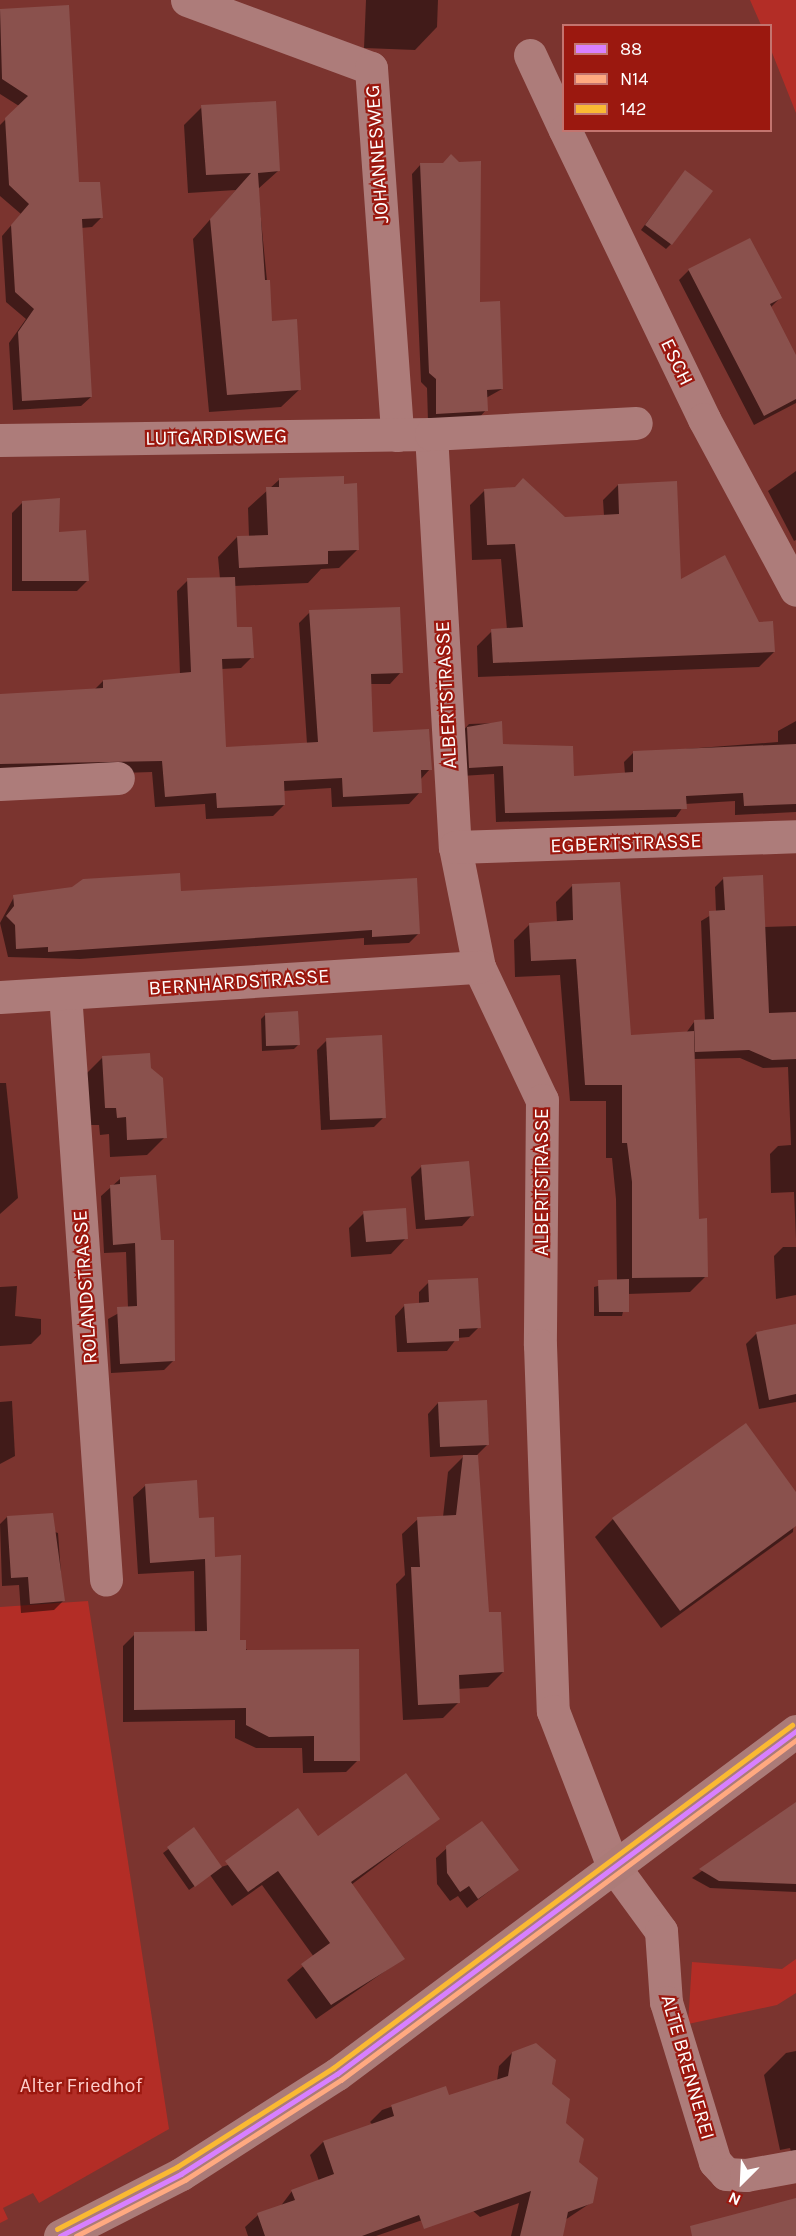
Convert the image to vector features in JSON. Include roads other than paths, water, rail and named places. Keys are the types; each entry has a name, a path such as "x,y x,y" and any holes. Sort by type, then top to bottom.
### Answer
{"main road":[{"path":"60,2236 181,2174 336,2074 612,1864 796,1731"}],"street":[{"name":"JOHANNESWEG","path":"187,0 371,68 397,435"},
{"name":"ESCH","path":"530,55 562,125"},
{"name":"ESCH","path":"565,132 704,419 796,590"},
{"name":"LUTGARDISWEG","path":"0,440 397,435 636,423"},
{"name":"ALBERTSTRASSE","path":"431,434 455,847 479,967 542,1100 540,1345 553,1711 612,1864"},
{"path":"0,784 118,778"},
{"name":"EGBERTSTRASSE","path":"455,847 796,836"},
{"name":"BERNHARDSTRASSE","path":"0,998 479,967"},
{"name":"ROLANDSTRASSE","path":"65,993 106,1580"},
{"name":"ALTE BRENNEREI","path":"612,1864 661,1931 666,2002 715,2162 726,2174 746,2175 796,2166"}],"park label":[{"name":"Alter Friedhof","path":"81,2085"}]}
